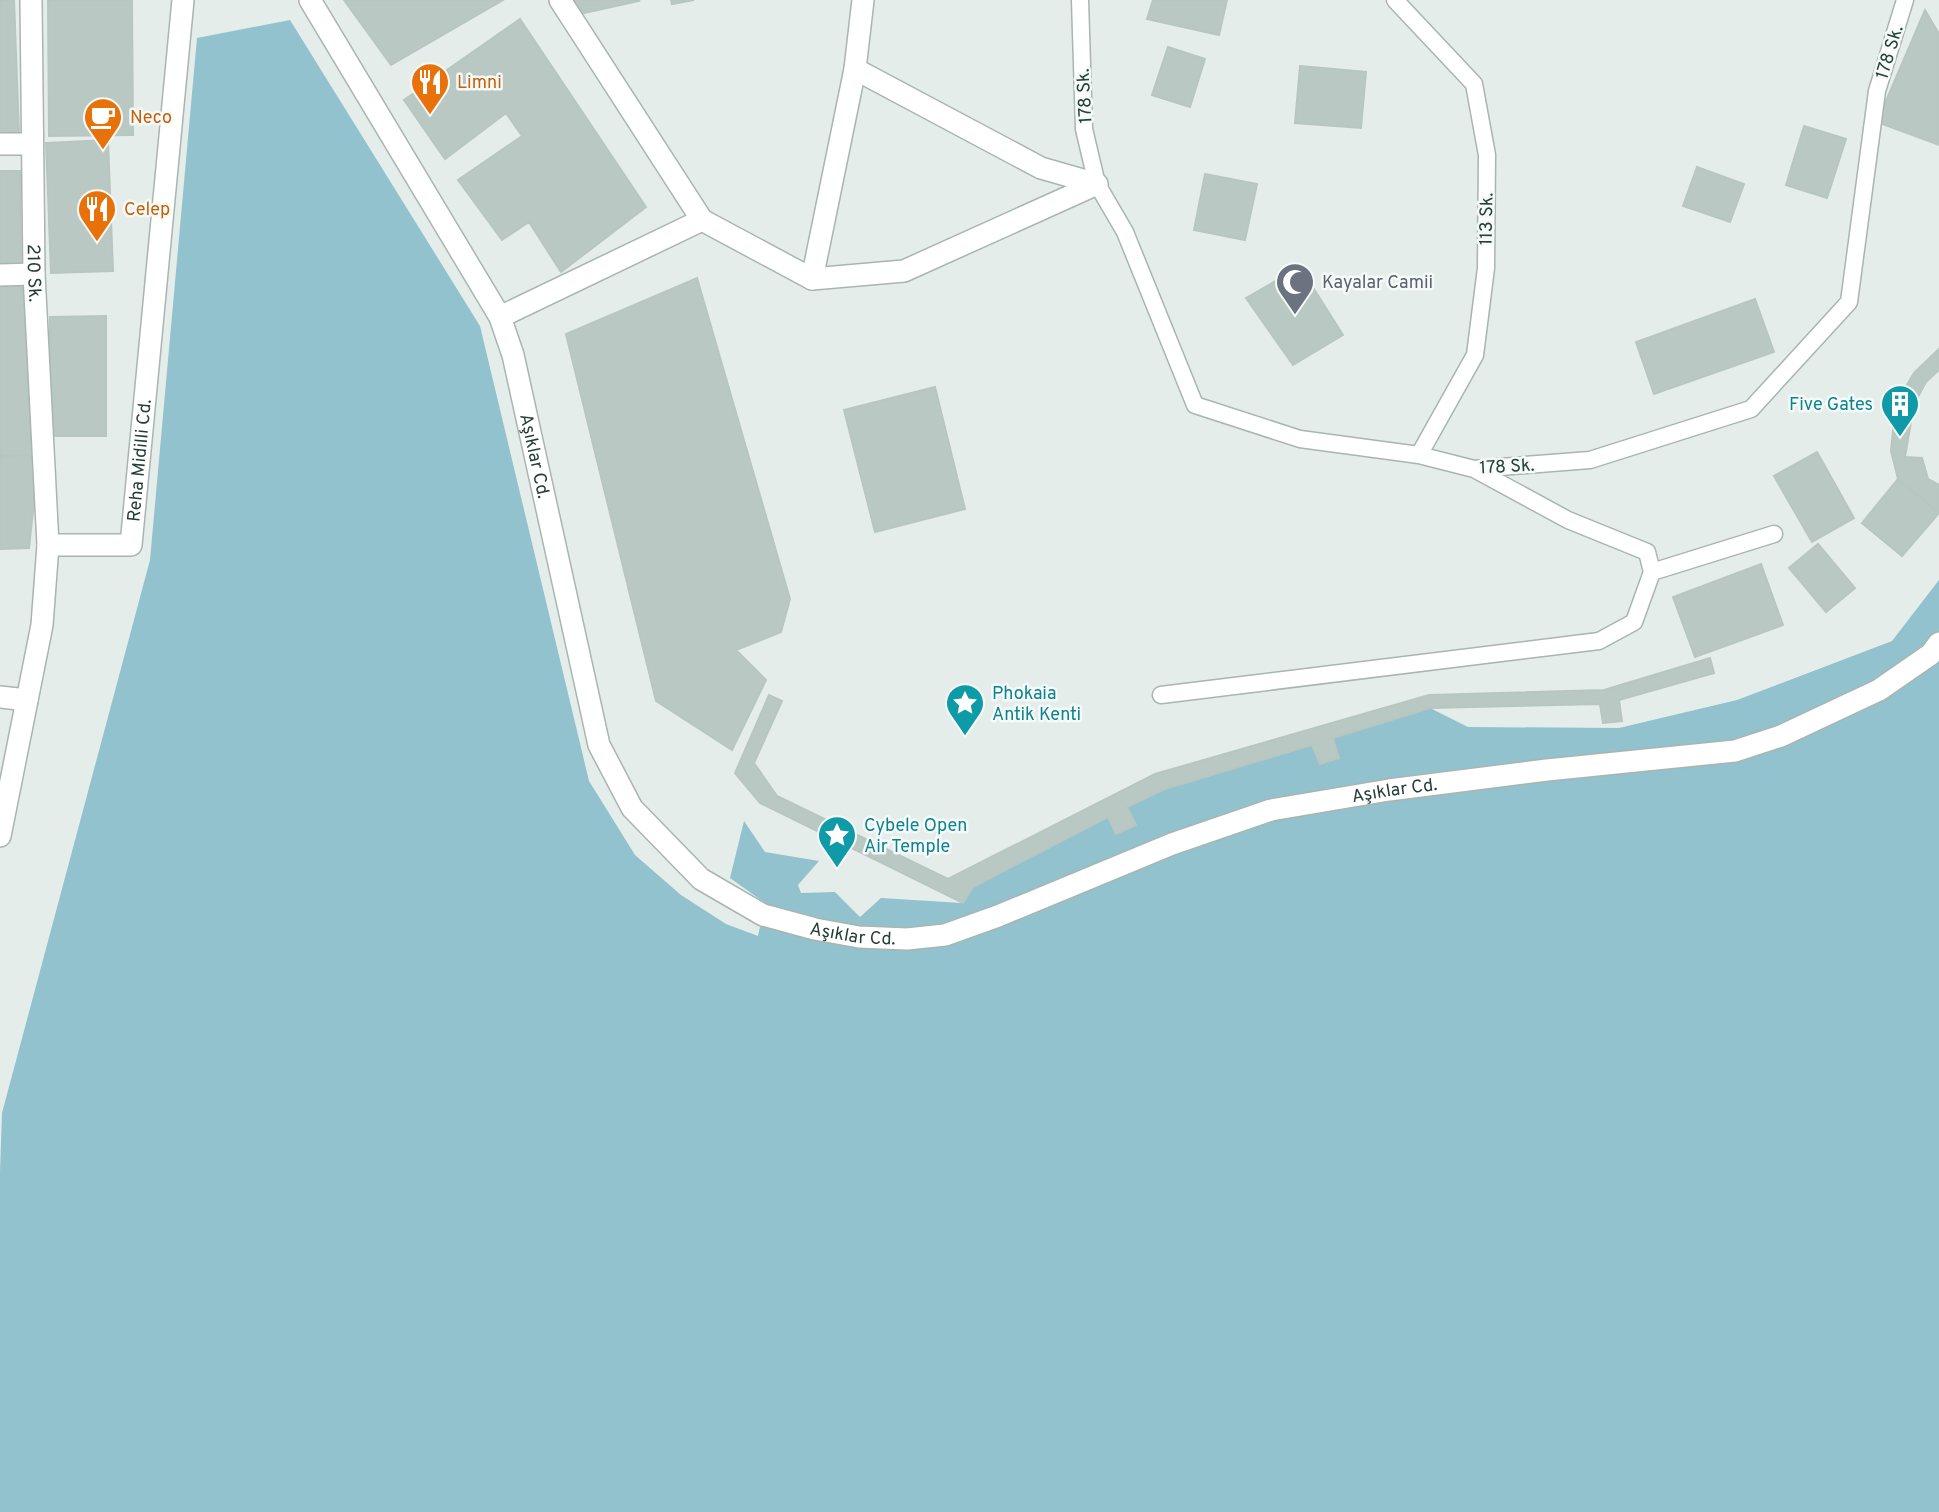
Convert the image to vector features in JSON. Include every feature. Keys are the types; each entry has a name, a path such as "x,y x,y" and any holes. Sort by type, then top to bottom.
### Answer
{"street":[{"name":"210 Sk.","path":"31,0 34,274 48,545"},
{"name":"Reha Midilli Cd.","path":"48,545 131,545 183,0"},
{"name":"Aşıklar Cd.","path":"310,0 500,317 513,355 599,745 632,808 701,879 763,915 859,937 907,939 945,935 1172,844 1271,810 1389,790 1521,773 1735,751 1781,736 1879,690 1931,654 1939,643"},
{"path":"561,0 702,220 812,279 904,271 1097,184"},
{"path":"812,279 855,69 863,0"},
{"path":"855,69 1041,168 1097,184"},
{"path":"0,144 32,144"},
{"path":"500,317 702,220"},
{"path":"0,275 34,274"},
{"path":"0,836 42,625 48,545"},
{"path":"0,697 27,700"}],"lane":[{"name":"178 Sk.","path":"1080,0 1084,129 1097,184 1125,232 1195,405 1300,439 1419,455 1474,469 1590,460 1751,409 1849,302 1877,91 1905,0"},
{"name":"113 Sk.","path":"1395,0 1474,85 1487,155 1486,268 1475,355 1419,455"},
{"path":"1161,695 1599,641 1634,622 1652,572 1647,552 1568,520 1474,469"},
{"path":"1652,572 1774,534"}],"water":[{"path":"290,20 480,326 589,781 635,855 681,895 726,924 758,936 765,903 730,878 744,821 765,852 819,861 798,885 801,893 835,892 860,917 881,898 962,903 973,887 1108,817 1116,834 1135,825 1127,807 1165,789 1312,745 1320,764 1339,758 1333,738 1430,708 1468,727 1619,728 1737,700 1892,641 1939,580 1939,1512 0,1512 2,1113 150,560 197,38"}],"building":[{"path":"0,0 14,0 19,133 0,134"},
{"path":"48,0 132,0 133,135 49,136"},
{"path":"344,0 503,0 391,65"},
{"path":"571,0 638,0 639,1 575,15"},
{"path":"671,0 694,0 672,4"},
{"path":"1153,0 1227,0 1219,35 1147,19"},
{"path":"1925,10 1939,34 1939,145 1877,122"},
{"path":"520,19 646,207 561,272 529,222 502,240 458,180 522,136 506,113 445,159 404,100"},
{"path":"1168,47 1205,59 1190,107 1152,95"},
{"path":"1300,66 1366,72 1361,128 1295,123"},
{"path":"1804,126 1846,139 1827,198 1786,185"},
{"path":"108,140 113,271 51,273 46,143"},
{"path":"1697,167 1744,184 1730,222 1683,206"},
{"path":"0,171 20,171 21,267 0,268"},
{"path":"1205,174 1257,184 1245,240 1194,230"},
{"name":"Kayalar Camii","path":"1300,267 1343,335 1293,365 1246,298"},
{"path":"697,278 790,599 781,632 736,650 766,680 732,750 656,701 566,334"},
{"path":"32,279 39,455 0,456 0,280"},
{"path":"1755,299 1774,352 1654,394 1636,342"},
{"path":"106,316 106,436 50,436 50,317"},
{"name":"Five Gates","path":"1939,349 1939,370 1926,382 1914,404 1905,457 1922,458 1928,479 1939,485 1939,513 1898,479 1891,451 1894,421 1901,395 1914,373"},
{"path":"935,387 965,509 875,532 844,410"},
{"path":"1817,452 1854,518 1812,542 1774,476"},
{"path":"39,455 29,548 0,549 0,456"},
{"path":"1898,479 1939,513 1902,556 1862,523"},
{"path":"1818,544 1855,588 1826,612 1789,568"},
{"path":"1761,564 1783,625 1695,657 1673,597"},
{"path":"1710,658 1714,673 1619,700 1622,721 1603,723 1600,704 1430,708 1333,738 1339,758 1320,764 1312,745 1165,789 1127,807 1136,825 1116,834 1108,817 973,887 963,903 760,803 735,773 769,695 782,701 754,763 777,796 948,879 1155,774 1429,695 1604,690"}],"place":[{"name":"Limni","path":"430,116"},
{"name":"Neco","path":"103,151"},
{"name":"Celep","path":"97,243"},
{"name":"Kayalar Camii","path":"1295,316"},
{"name":"Five Gates","path":"1900,438"},
{"name":"Phokaia Antik Kenti","path":"965,737"},
{"name":"Cybele Open Air Temple","path":"837,869"}]}
